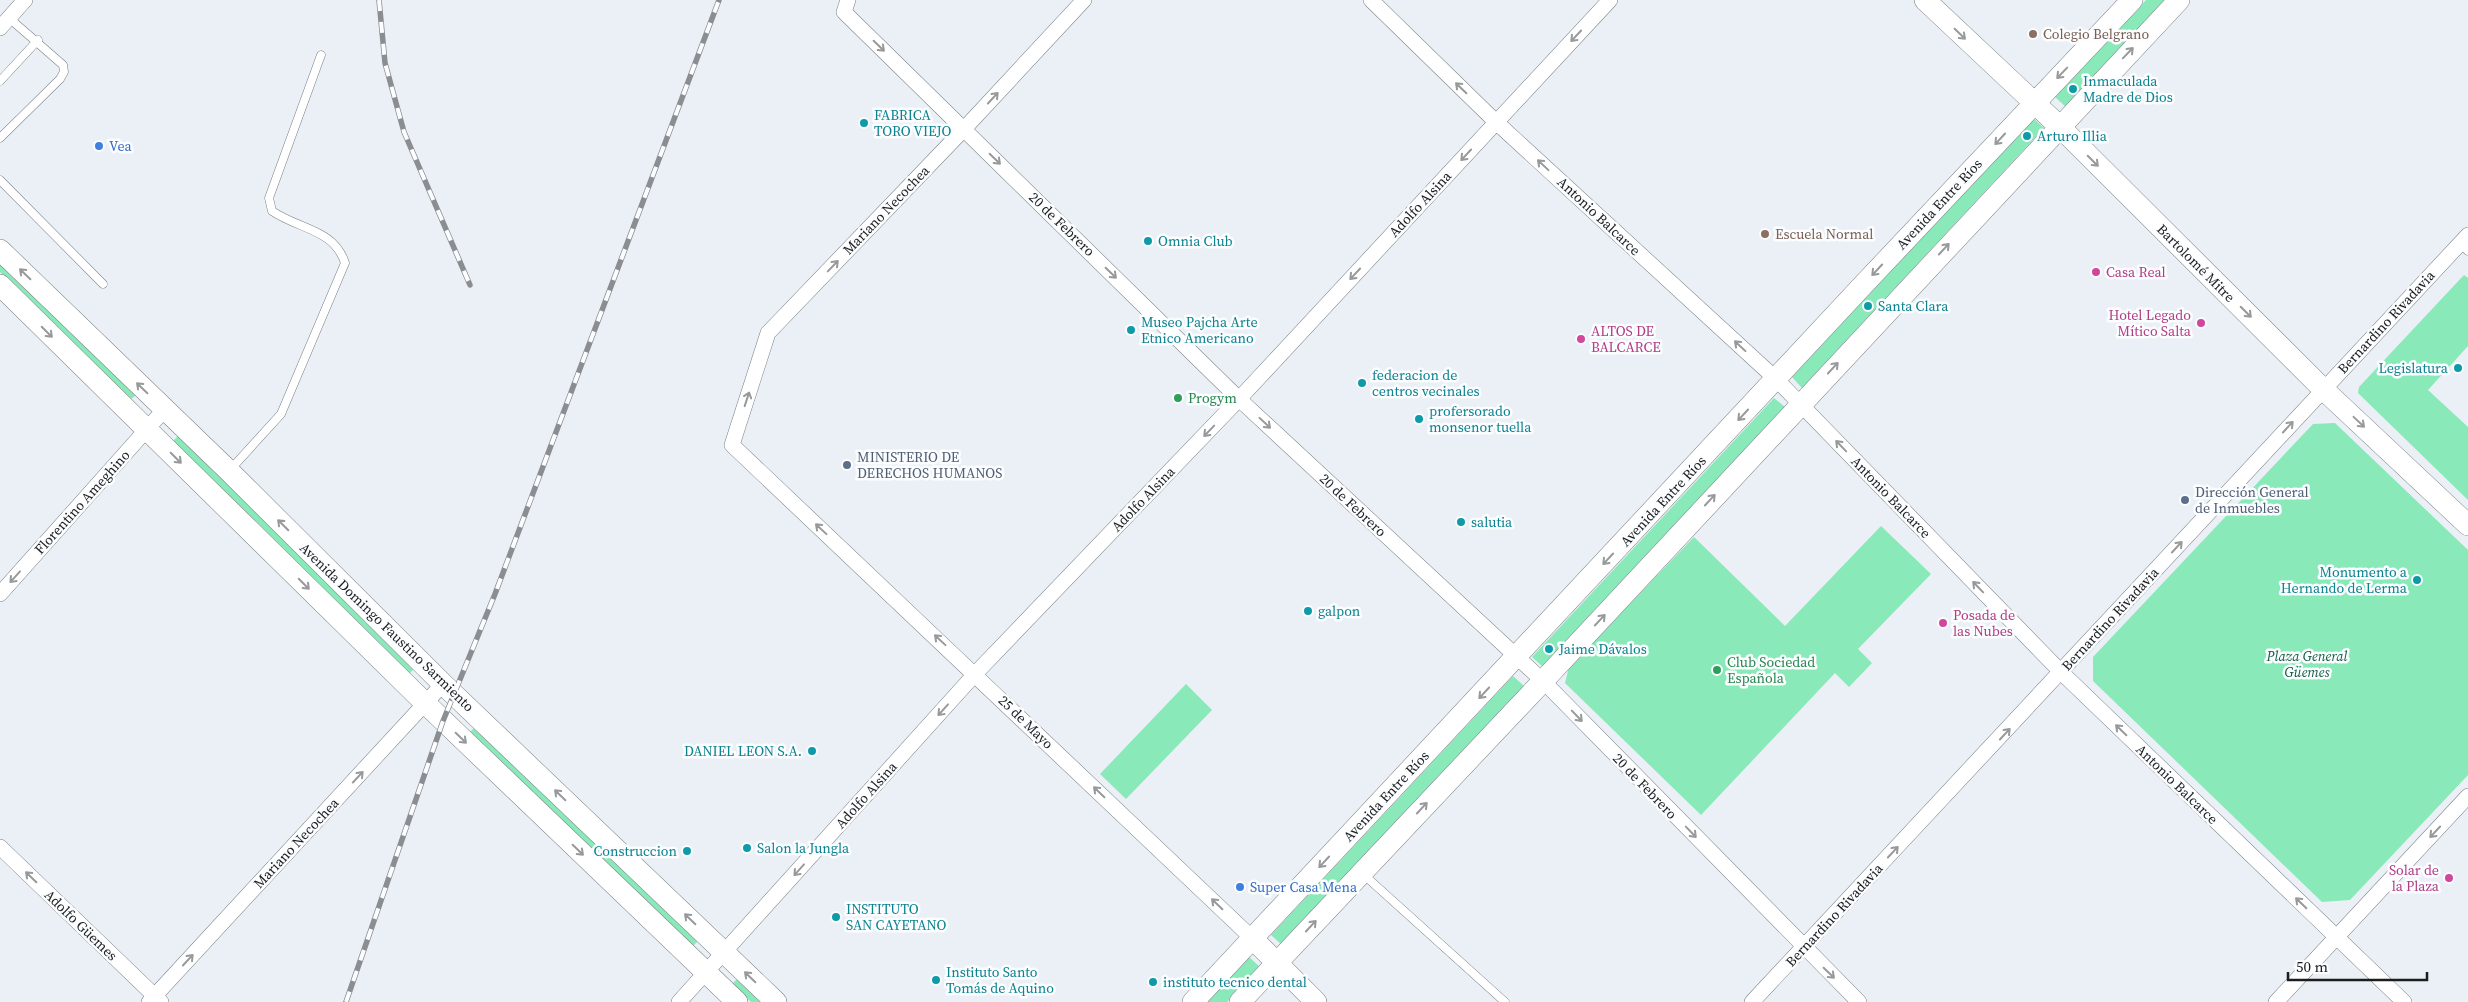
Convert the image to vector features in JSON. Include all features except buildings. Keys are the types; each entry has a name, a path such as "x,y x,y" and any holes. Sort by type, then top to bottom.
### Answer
{"main road":[{"name":"Bartolomé Mitre","path":"1925,0 2059,126 2323,389 2468,526"},
{"name":"Avenida Entre Ríos","path":"1193,1002 2132,0"},
{"path":"1240,1002 1543,681 2178,0"},
{"name":"Avenida Domingo Faustino Sarmiento","path":"0,250 229,471 444,684 776,1002"},
{"name":"Avenida Domingo Faustino Sarmiento","path":"0,285 426,704 737,1002"},
{"name":"25 de Mayo","path":"1252,938 1316,1002"}],"street":[{"path":"5,23 25,0"},
{"name":"Mariano Necochea","path":"732,445 768,333 964,129 1084,0"},
{"name":"Antonio Balcarce","path":"1371,0 1496,122 1776,379 2061,672 2404,1002"},
{"name":"Adolfo Alsina","path":"679,1002 975,674 1239,399 1610,0"},
{"name":"20 de Febrero","path":"846,6 964,129 1239,399 1543,681 1803,948 1859,1002"},
{"name":"Bernardino Rivadavia","path":"1752,1002 2323,389 2465,244"},
{"name":"Florentino Ameghino","path":"0,594 164,410"},
{"name":"25 de Mayo","path":"732,445 1252,938"},
{"name":"Mariano Necochea","path":"155,1000 444,684"},
{"path":"2276,1002 2468,796"},
{"name":"Adolfo Güemes","path":"0,847 155,1000"}],"lane":[{"path":"0,138 60,79 64,72 63,65 38,40 5,23"},
{"path":"0,82 38,40"},
{"path":"229,471 281,414 345,263 341,251 331,239 284,219 272,211 269,198 322,55"},
{"path":"0,180 103,284"},
{"path":"1362,872 1505,1002"}],"green space":[{"path":"2146,0 2166,0 2066,107 2055,97"},
{"path":"2033,118 2044,128 1802,388 1792,377"},
{"path":"0,261 136,395 130,400 0,272"},
{"path":"2464,275 2468,278 2468,346 2428,390 2468,427 2468,500 2358,393 2359,387"},
{"path":"1774,398 1785,407 1543,667 1532,657"},
{"name":"Plaza General Güemes","path":"2335,423 2468,550 2468,775 2350,900 2322,902 2093,681 2093,657 2313,424"},
{"path":"178,436 414,669 409,674 172,442"},
{"name":"Club Sociedad Española","path":"1881,526 1931,574 1858,649 1872,663 1849,687 1835,673 1701,815 1565,683 1569,667 1694,537 1785,626"},
{"path":"1513,676 1524,686 1282,945 1271,935"},
{"path":"1186,684 1212,710 1126,799 1100,774"},
{"path":"475,727 698,941 692,947 469,733"},
{"path":"1249,957 1260,967 1227,1002 1207,1002"},
{"path":"737,979 761,1002 751,1002 732,984"}],"railway":[{"path":"379,0 385,63 404,132 470,285"},
{"path":"346,1002 443,721 495,594 719,0"}],"place":[{"name":"Colegio Belgrano","path":"2033,34"},
{"name":"Inmaculada Madre de Dios","path":"2073,89"},
{"name":"FABRICA TORO VIEJO","path":"864,123"},
{"name":"Arturo Illia","path":"2027,136"},
{"name":"Vea","path":"99,146"},
{"name":"Escuela Normal","path":"1765,234"},
{"name":"Omnia Club","path":"1148,241"},
{"name":"Casa Real","path":"2096,272"},
{"name":"Santa Clara","path":"1868,306"},
{"name":"Hotel Legado Mítico Salta","path":"2201,323"},
{"name":"Museo Pajcha Arte Etnico Americano","path":"1131,330"},
{"name":"ALTOS DE BALCARCE","path":"1581,339"},
{"name":"Legislatura","path":"2458,368"},
{"name":"federacion de centros vecinales","path":"1362,383"},
{"name":"Progym","path":"1178,398"},
{"name":"profersorado monsenor tuella","path":"1419,419"},
{"name":"MINISTERIO DE DERECHOS HUMANOS","path":"847,465"},
{"name":"Dirección General de Inmuebles","path":"2185,500"},
{"name":"salutia","path":"1461,522"},
{"name":"Monumento a Hernando de Lerma","path":"2417,580"},
{"name":"galpon","path":"1308,611"},
{"name":"Posada de las Nubes","path":"1943,623"},
{"name":"Jaime Dávalos","path":"1549,649"},
{"name":"Club Sociedad Española","path":"1717,670"},
{"name":"DANIEL LEON S.A.","path":"812,751"},
{"name":"Salon la Jungla","path":"747,848"},
{"name":"Construccion","path":"687,851"},
{"name":"Solar de la Plaza","path":"2449,878"},
{"name":"Super Casa Mena","path":"1240,887"},
{"name":"INSTITUTO SAN CAYETANO","path":"836,917"},
{"name":"Instituto Santo Tomás de Aquino","path":"936,980"},
{"name":"instituto tecnico dental","path":"1153,982"}]}
